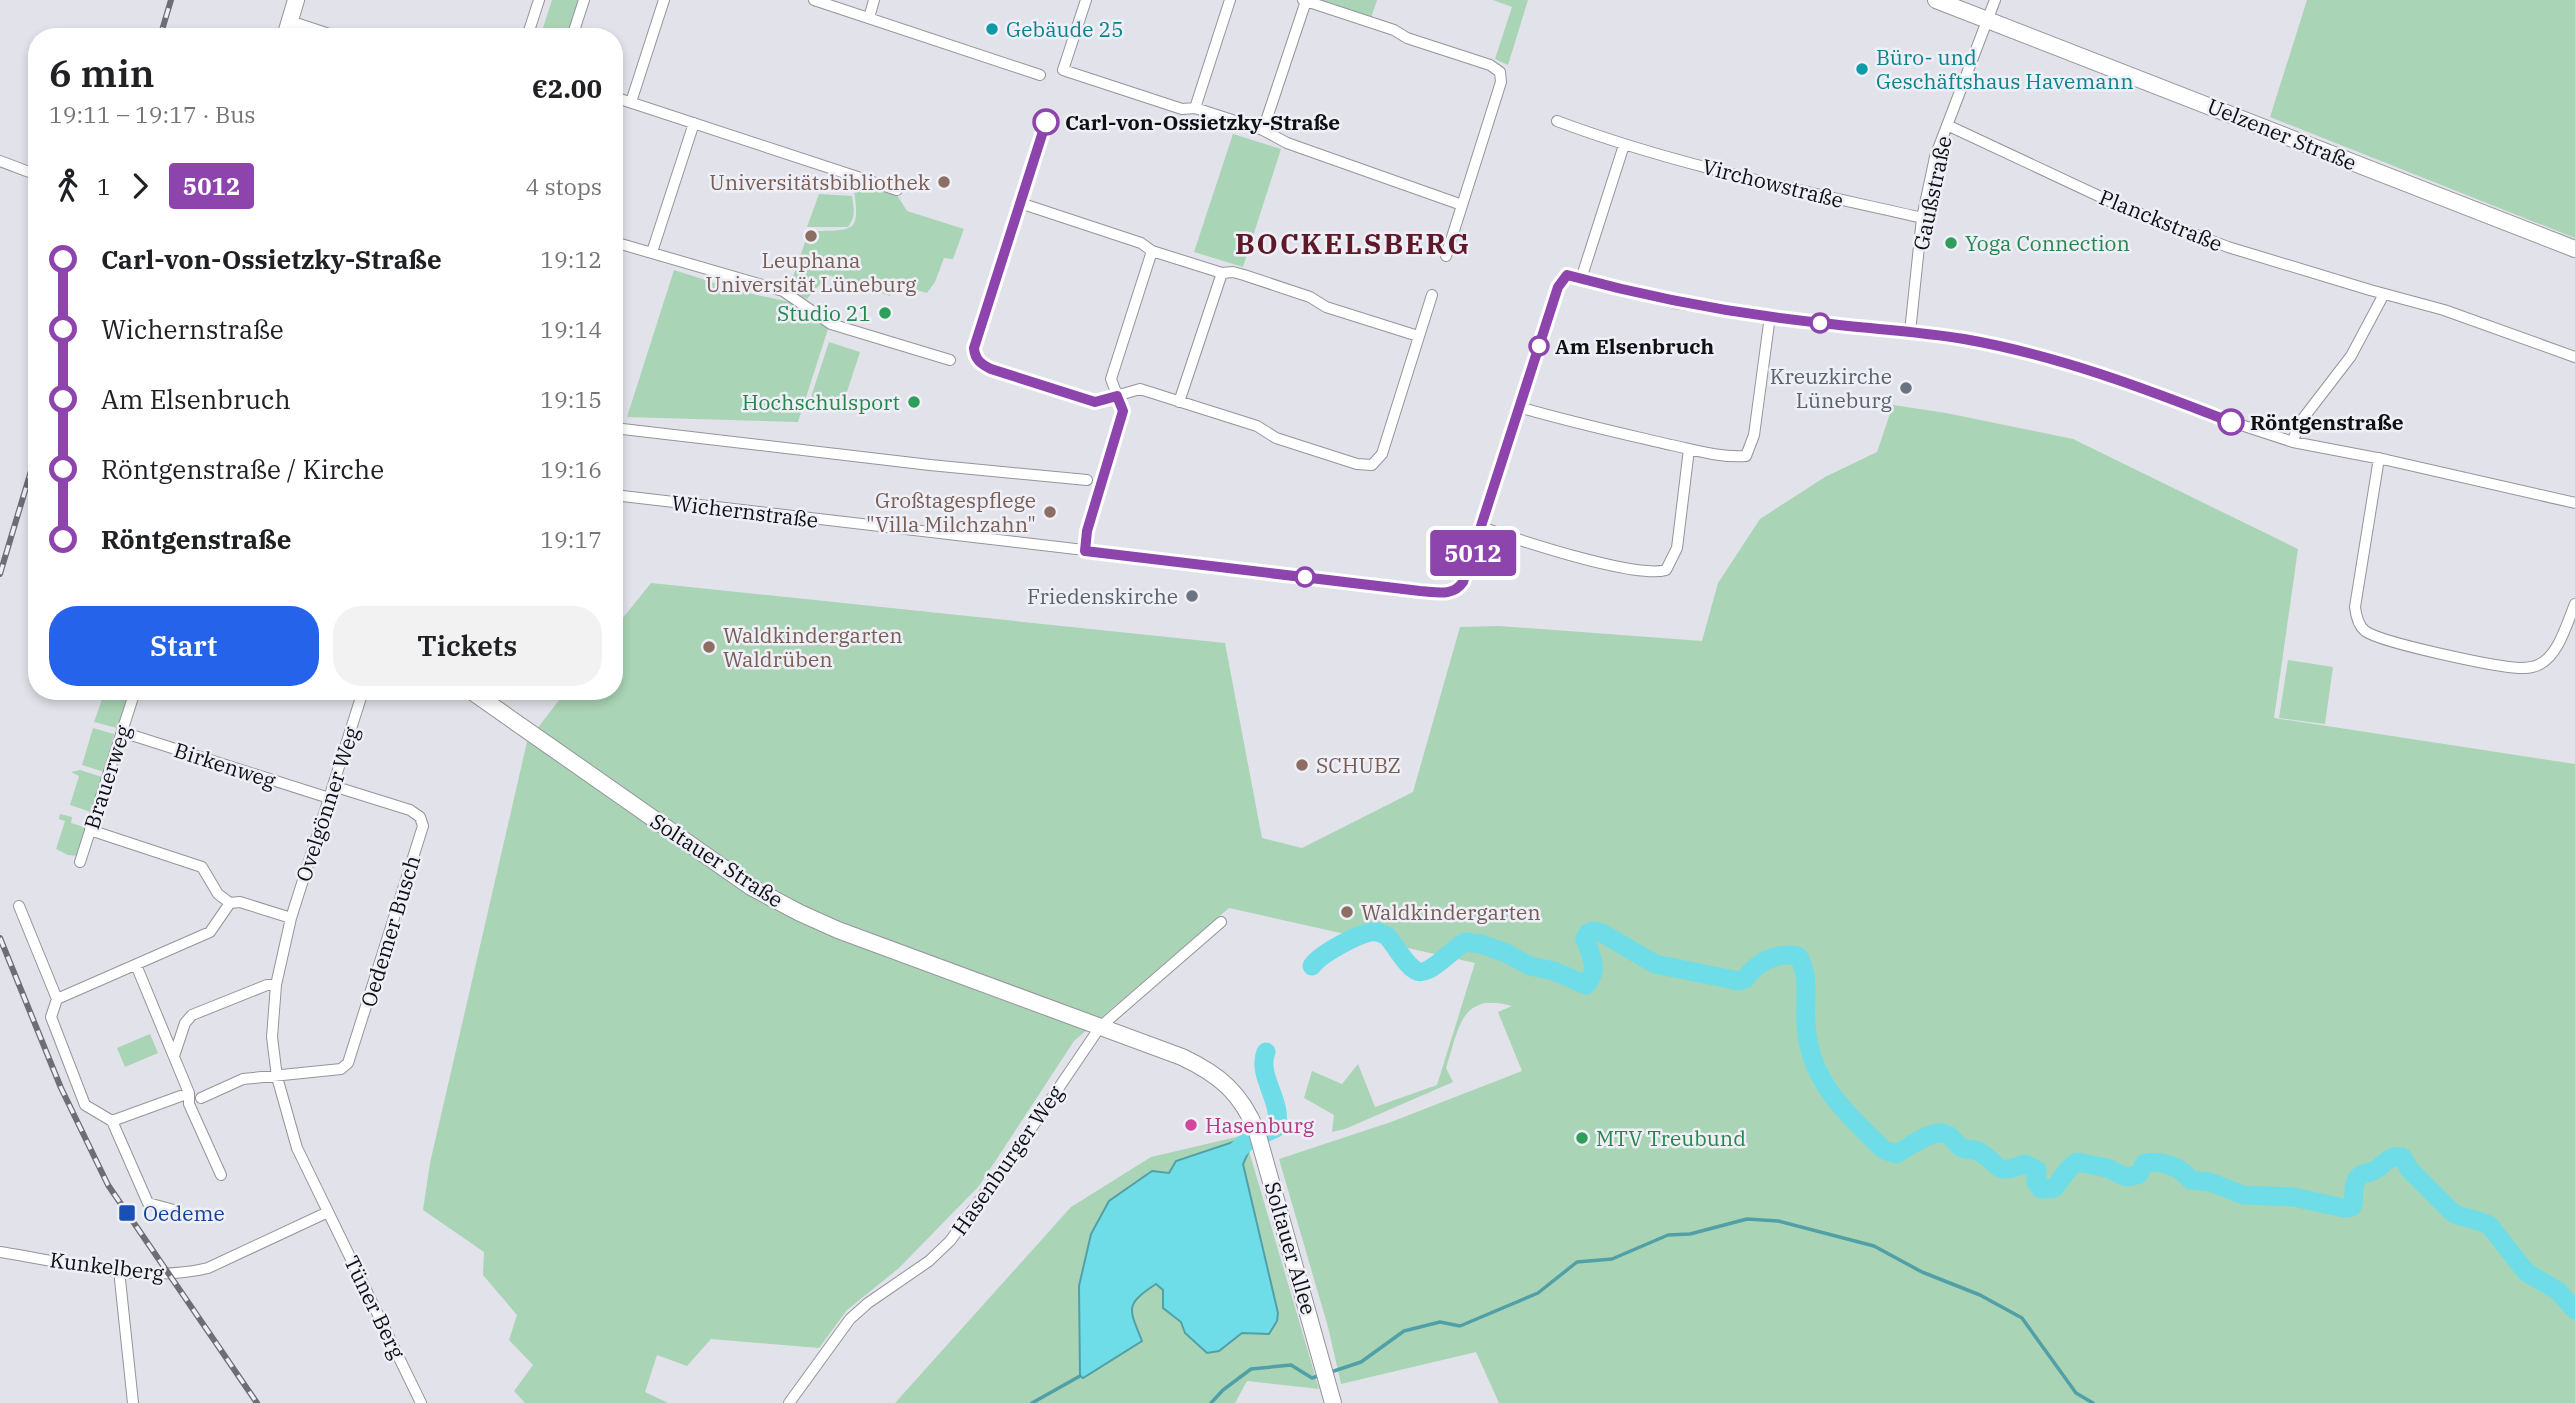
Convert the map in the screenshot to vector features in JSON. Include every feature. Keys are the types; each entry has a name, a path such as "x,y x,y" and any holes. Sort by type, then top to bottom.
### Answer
{"street":[{"path":"287,28 296,0"},
{"path":"530,28 540,0"},
{"path":"575,28 584,0"},
{"path":"631,102 664,0"},
{"path":"814,0 1040,75"},
{"path":"869,18 874,0"},
{"path":"1086,0 1063,70 1182,109 1195,108 1263,130 1276,138 1462,205"},
{"path":"1195,108 1230,0"},
{"name":"Uelzener Straße","path":"1936,0 2575,249"},
{"name":"Gaußstraße","path":"1910,332 1922,218 1935,157 1995,0"},
{"path":"1263,130 1305,1 1490,65 1500,72 1501,82 1446,256"},
{"path":"623,100 898,190"},
{"name":"Virchowstraße","path":"1557,121 1624,145 1922,218"},
{"path":"652,252 694,123"},
{"name":"Planckstraße","path":"1947,125 2120,206 2238,250 2466,316 2575,357"},
{"path":"1581,279 1624,145"},
{"path":"0,161 28,171"},
{"path":"1418,336 1326,307 1310,297 1244,275 1222,273 1152,251 1142,243 1020,203 974,348 975,357 991,369 1095,402 1140,389 1257,426 1276,438 1356,464 1372,465 1382,454 1432,295"},
{"path":"623,244 783,291 831,324 950,360"},
{"path":"1085,551 1087,531 1123,411 1111,379 1152,251"},
{"path":"1179,401 1222,273"},
{"path":"1689,449 1677,548 1666,570 1642,571 1602,563 1554,551 1481,527 1562,280 1567,275 1675,303 1961,338 2061,361 2294,442 2379,458 2575,503"},
{"path":"2294,442 2298,425 2351,356 2384,294"},
{"path":"1520,407 1592,428 1689,449 1740,457 1748,455 1754,431 1770,316"},
{"path":"623,429 943,467 1087,480"},
{"path":"2379,458 2355,607 2359,623 2365,631 2423,648 2510,667 2530,668 2550,656 2575,604"},
{"name":"Wichernstraße","path":"623,496 1451,593 1463,582 1481,527"},
{"name":"Brauerweg","path":"80,862 132,700"},
{"name":"Ovelgönner Weg","path":"328,1212 297,1148 277,1077 272,1037 276,985 291,918 360,700"},
{"name":"Soltauer Straße","path":"484,700 772,899 838,930 1100,1027"},
{"name":"Birkenweg","path":"122,732 329,798"},
{"name":"Oedemer Busch","path":"277,1077 341,1069 348,1063 423,826 420,817 410,810 333,786"},
{"path":"90,830 202,867 218,894 230,903 240,902 291,918"},
{"path":"57,999 210,932 230,903"},
{"path":"19,906 57,999 51,1017 85,1105 112,1121 148,1203 174,1210"},
{"name":"Hasenburger Weg","path":"789,1403 850,1319 868,1303 929,1261 950,1241 1100,1027 1221,922"},
{"path":"136,965 189,1093 189,1104 221,1175"},
{"path":"174,1056 185,1023 192,1015 267,985 276,985"},
{"name":"Soltauer Allee","path":"1100,1027 1205,1068 1238,1096 1257,1132 1263,1150 1333,1403"},
{"path":"201,1098 243,1079 277,1077"},
{"path":"112,1121 189,1093"},
{"name":"Kunkelberg","path":"0,1252 119,1270 188,1273 208,1268 328,1212"},
{"name":"Tüner Berg","path":"328,1212 421,1403"},
{"path":"119,1270 133,1403"}],"green space":[{"path":"552,0 580,0 571,28 543,28"},
{"path":"1319,0 1377,0 1371,18"},
{"path":"1493,0 1528,0 1508,65 1495,59 1512,7"},
{"path":"2307,0 2575,0 2575,238 2270,117"},
{"path":"1233,134 1281,149 1243,267 1194,252"},
{"path":"853,184 897,195 907,211 964,229 953,259 944,258 935,282 927,293 895,284 890,296 828,275 807,299 788,291 809,231 846,229 852,226 856,212"},
{"path":"819,194 852,196 854,209 848,227 807,227"},
{"path":"674,270 743,292 790,302 829,326 798,422 627,417"},
{"path":"829,342 860,352 840,413 809,403"},
{"path":"1893,405 2073,439 2298,549 2274,718 2575,764 2575,1403 1499,1403 1476,1352 1341,1384 1328,1327 1279,1159 1391,1122 1522,1071 1498,1012 1512,1006 1482,1004 1464,1017 1446,1068 1453,1082 1345,1129 1332,1132 1334,1115 1304,1098 1312,1071 1342,1084 1358,1064 1375,1107 1437,1085 1475,963 1229,908 1074,1041 979,1186 899,1268 847,1310 819,1348 711,1339 687,1366 657,1355 645,1392 668,1403 525,1403 514,1391 533,1365 509,1340 517,1315 483,1275 484,1252 423,1210 430,1163 527,742 559,700 623,700 623,618 651,583 1225,643 1262,838 1302,848 1413,792 1460,627 1499,626 1702,641 1718,583 1760,519 1825,477 1877,452"},
{"path":"2288,660 2333,667 2325,724 2279,718"},
{"path":"102,700 126,700 117,728 94,722"},
{"path":"93,728 114,734 104,772 82,765"},
{"path":"80,770 102,777 91,812 70,805 79,776 71,772"},
{"path":"60,814 72,817 71,823 87,828 78,856 56,849 65,821 59,819"},
{"path":"150,1034 158,1053 125,1067 117,1048"},
{"path":"1245,1135 1245,1138 1176,1161 1169,1173 1091,1234 1079,1286 1080,1376 1083,1378 1142,1341 1132,1308 1138,1297 1156,1284 1163,1290 1163,1308 1181,1322 1185,1333 1219,1351 1242,1333 1278,1313 1243,1164 1249,1151 1319,1389 1247,1381 1235,1403 895,1403 1071,1207 1151,1157"}],"water":[{"path":"1245,1138 1249,1151 1243,1164 1278,1313 1277,1321 1269,1334 1242,1333 1219,1351 1207,1353 1185,1333 1181,1322 1163,1308 1163,1290 1156,1284 1138,1297 1132,1308 1142,1341 1083,1378 1080,1376 1079,1286 1091,1234 1109,1201 1152,1171 1169,1173 1176,1161"}],"waterway":[{"path":"1312,966 1339,946 1373,932 1387,936 1408,964 1420,972 1433,967 1465,942 1481,944 1530,966 1554,971 1586,985 1593,968 1585,939 1588,933 1594,931 1655,964 1739,981 1775,957 1798,956 1804,972 1806,1024 1814,1063 1843,1109 1884,1150 1896,1154 1917,1141 1944,1133 1962,1148 1978,1151 2002,1169 2025,1164 2037,1170 2036,1183 2041,1189 2054,1188 2077,1162 2107,1168 2126,1177 2138,1175 2145,1163 2158,1163 2176,1168 2191,1180 2210,1182 2243,1195 2293,1197 2344,1208 2352,1207 2354,1186 2359,1176 2374,1171 2391,1158 2402,1157 2410,1170 2452,1212 2490,1226 2526,1272 2558,1291 2575,1310"},
{"path":"1227,1161 1246,1142 1276,1128 1276,1109 1264,1070 1266,1052"},
{"path":"1328,1373 1361,1362 1404,1331 1440,1322 1460,1326 1538,1293 1577,1262 1612,1259 1668,1235 1690,1234 1747,1219 1778,1221 1874,1246 1922,1272 1980,1295 2022,1318 2076,1393 2093,1403"},
{"path":"1211,1403 1223,1390 1251,1369 1291,1365 1312,1378 1321,1375"},
{"path":"1032,1403 1080,1376"}],"railway":[{"path":"163,28 171,0"},
{"path":"0,574 28,481"},
{"path":"0,938 61,1088 108,1185 257,1403"}],"bus line":[{"name":"5012","path":"1046,122 974,348 975,357 991,369 1095,402 1117,396 1123,411 1087,531 1085,551 1420,591 1451,593 1458,589 1463,582 1558,287 1567,275 1675,303 1820,323 1961,338 2007,347 2095,372 2231,422"}],"place":[{"name":"Gebäude 25","path":"992,29"},
{"name":"Büro- und Geschäftshaus Havemann","path":"1862,69"},
{"name":"Carl-von-Ossietzky-Straße","path":"1046,122"},
{"name":"Universitätsbibliothek","path":"944,182"},
{"name":"Leuphana Universität Lüneburg","path":"811,236"},
{"name":"Yoga Connection","path":"1951,243"},
{"name":"Studio 21","path":"885,313"},
{"name":"Am Elsenbruch","path":"1539,346"},
{"name":"Kreuzkirche Lüneburg","path":"1906,388"},
{"name":"Hochschulsport","path":"914,402"},
{"name":"Röntgenstraße","path":"2231,422"},
{"name":"Großtagespflege \"Villa Milchzahn\"","path":"1050,512"},
{"name":"Friedenskirche","path":"1192,596"},
{"name":"Waldkindergarten Waldrüben","path":"709,647"},
{"name":"SCHUBZ","path":"1302,765"},
{"name":"Waldkindergarten","path":"1347,912"},
{"name":"Hasenburg","path":"1191,1125"},
{"name":"MTV Treubund","path":"1582,1138"},
{"name":"Oedeme","path":"127,1213"}],"district":[{"name":"BOCKELSBERG","path":"1353,243"}]}
